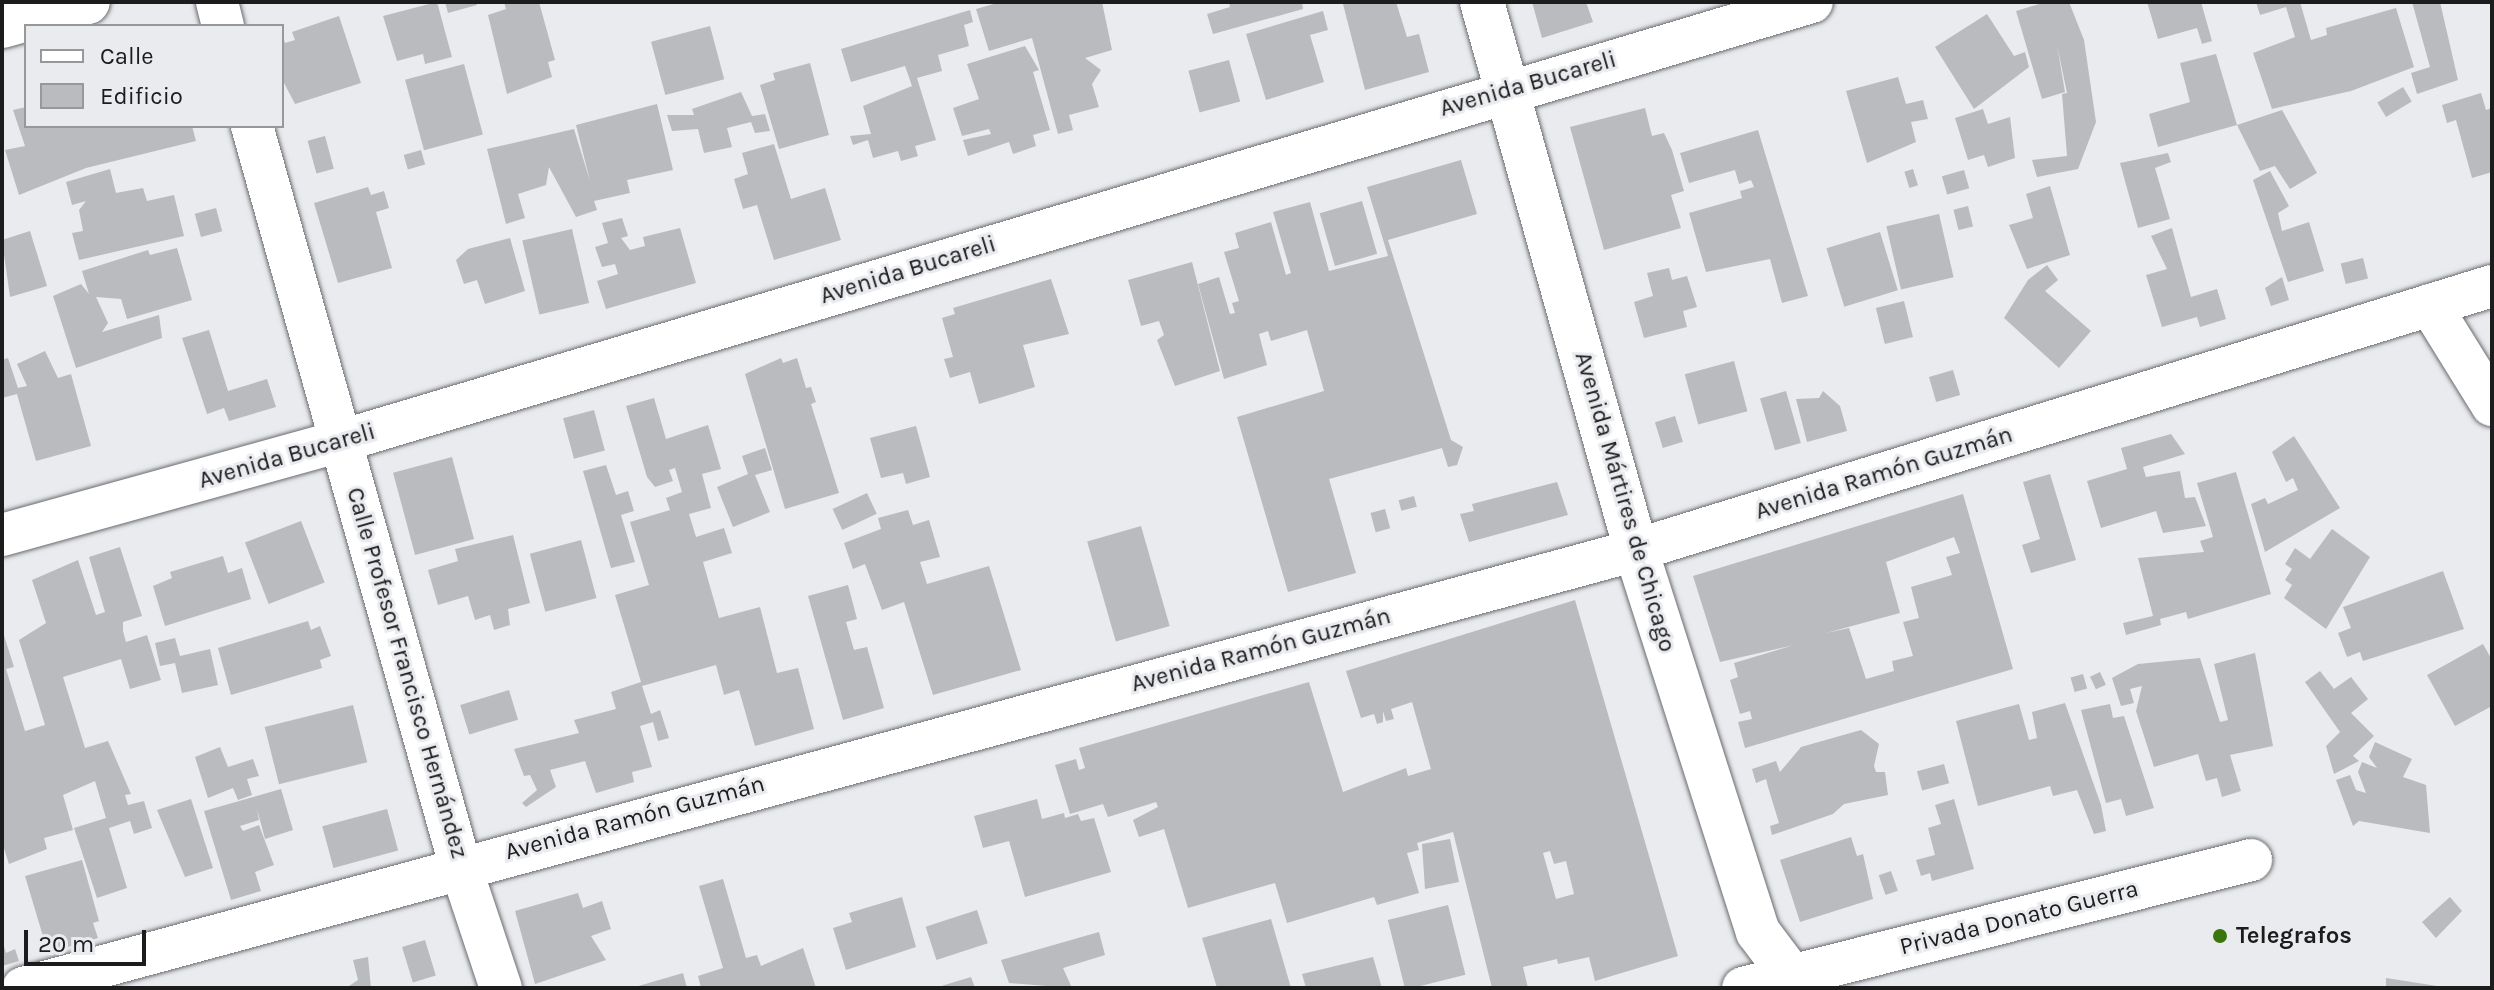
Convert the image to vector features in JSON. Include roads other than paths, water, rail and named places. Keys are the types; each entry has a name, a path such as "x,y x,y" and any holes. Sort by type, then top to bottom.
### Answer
{"street":[{"path":"2,26 88,2"},
{"path":"217,2 222,24"},
{"name":"Avenida Mártires de Chicago","path":"1482,2 1636,550 1758,932 1794,982"},
{"name":"Avenida Bucareli","path":"2,535 341,441 1508,89 1812,2"},
{"name":"Calle Profesor Francisco Hernández","path":"253,128 460,865 501,988"},
{"name":"Avenida Ramón Guzmán","path":"23,988 460,865 1636,550 2492,286"},
{"path":"2430,305 2492,405"},
{"name":"Privada Donato Guerra","path":"1743,988 1794,982 2251,860"}],"place":[{"name":"Telegrafos","path":"2220,936"}]}
